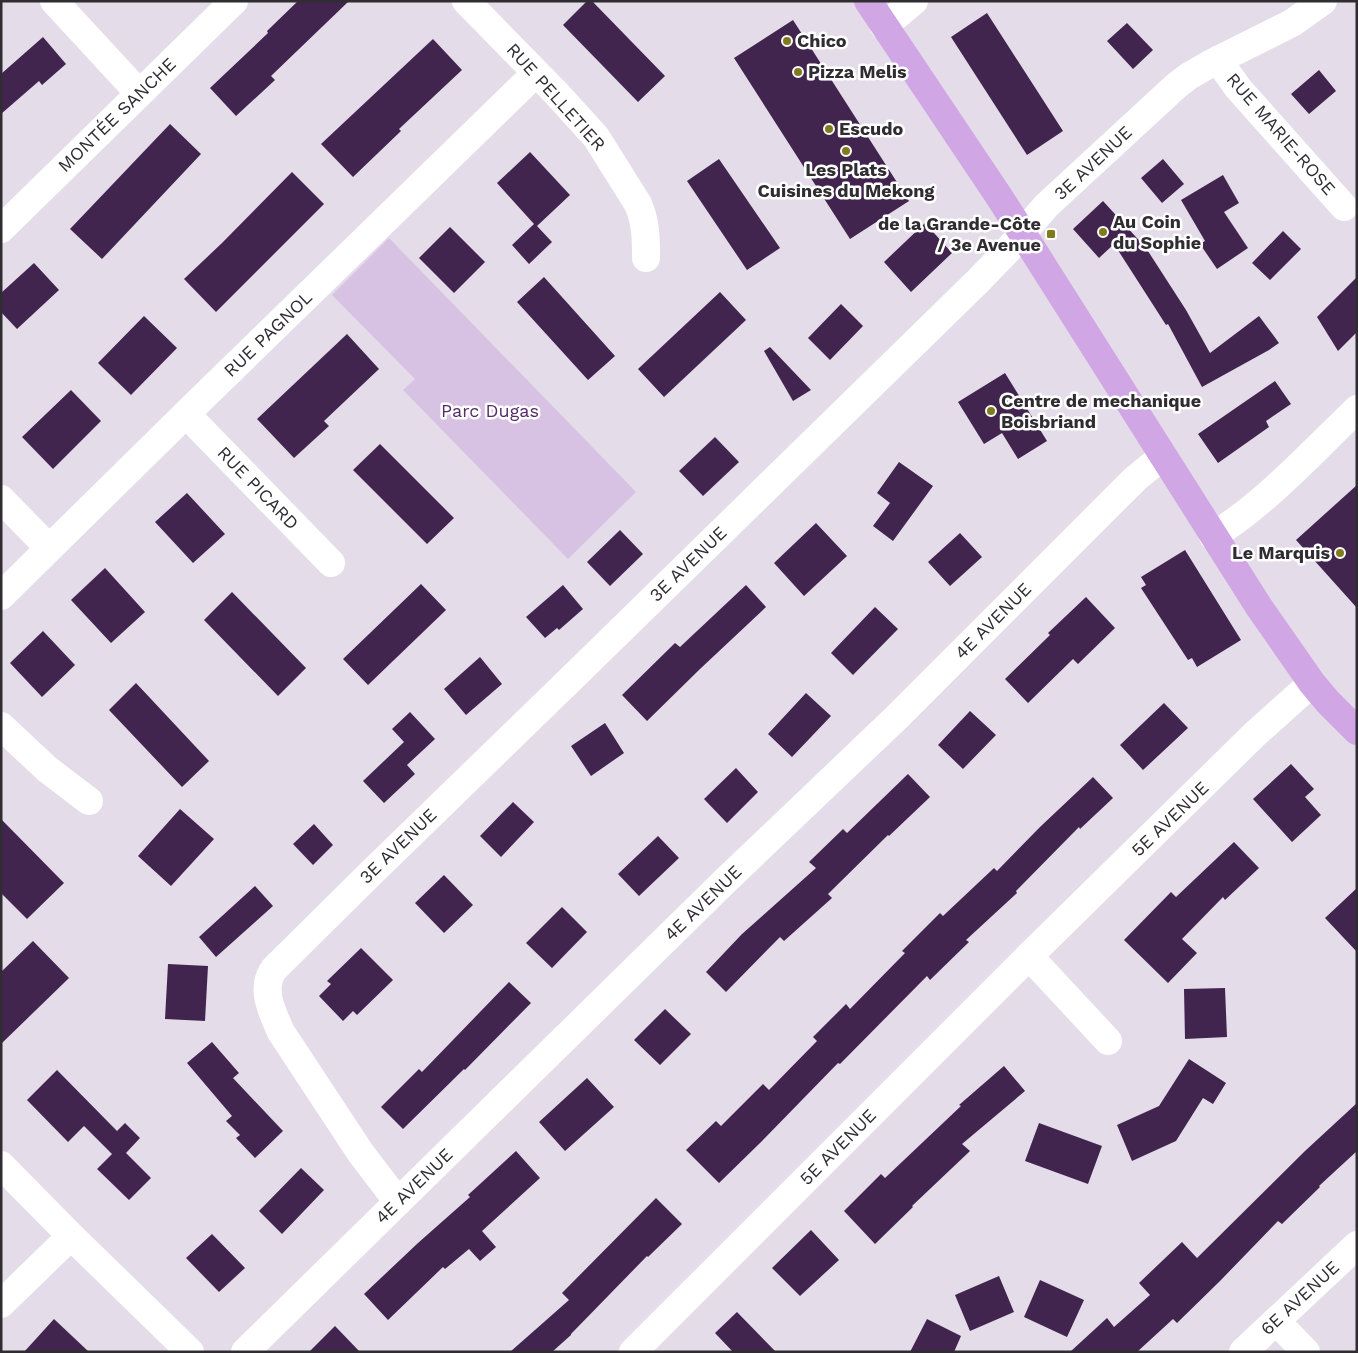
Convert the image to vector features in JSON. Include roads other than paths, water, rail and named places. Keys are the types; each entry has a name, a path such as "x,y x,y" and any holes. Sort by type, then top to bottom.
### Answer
{"main road":[{"path":"868,1 1023,233 1259,607 1312,683 1357,731"}],"street":[{"path":"54,1 139,93"},
{"name":"MONTÉE SANCHE","path":"1,229 234,1"},
{"name":"RUE PELLETIER","path":"466,1 596,136 628,186 643,215 646,258"},
{"path":"884,26 914,1"},
{"name":"3E AVENUE","path":"398,1202 360,1152 281,1032 272,1011 268,993 267,985 271,973 370,874 972,288 1047,205 1162,98 1189,76 1219,59 1292,24 1323,1"},
{"name":"RUE MARIE-ROSE","path":"1219,59 1238,88 1344,207"},
{"name":"RUE PAGNOL","path":"1,596 536,73"},
{"path":"1213,536 1233,523 1308,458 1357,409"},
{"name":"RUE PICARD","path":"186,414 330,563"},
{"name":"4E AVENUE","path":"245,1352 696,910 896,718 1124,490 1163,456"},
{"path":"1,499 49,548"},
{"name":"5E AVENUE","path":"647,1347 1029,956 1254,735 1312,683"},
{"path":"1,726 47,769 89,801"},
{"path":"1029,956 1108,1041"},
{"path":"1,1165 190,1352"},
{"path":"1,1304 71,1236"},
{"name":"6E AVENUE","path":"1243,1352 1357,1245"},
{"path":"1276,1321 1306,1352"}],"place":[{"name":"Chico","path":"787,41"},
{"name":"Pizza Melis","path":"798,72"},
{"name":"Escudo","path":"829,129"},
{"name":"Les Plats Cuisines du Mekong","path":"846,151"},
{"name":"Au Coin du Sophie","path":"1103,232"},
{"name":"de la Grande-Côte / 3e Avenue","path":"1051,234"},
{"name":"Centre de mechanique Boisbriand","path":"991,411"},
{"name":"Le Marquis","path":"1340,553"}],"park label":[{"name":"Parc Dugas","path":"490,411"}]}
